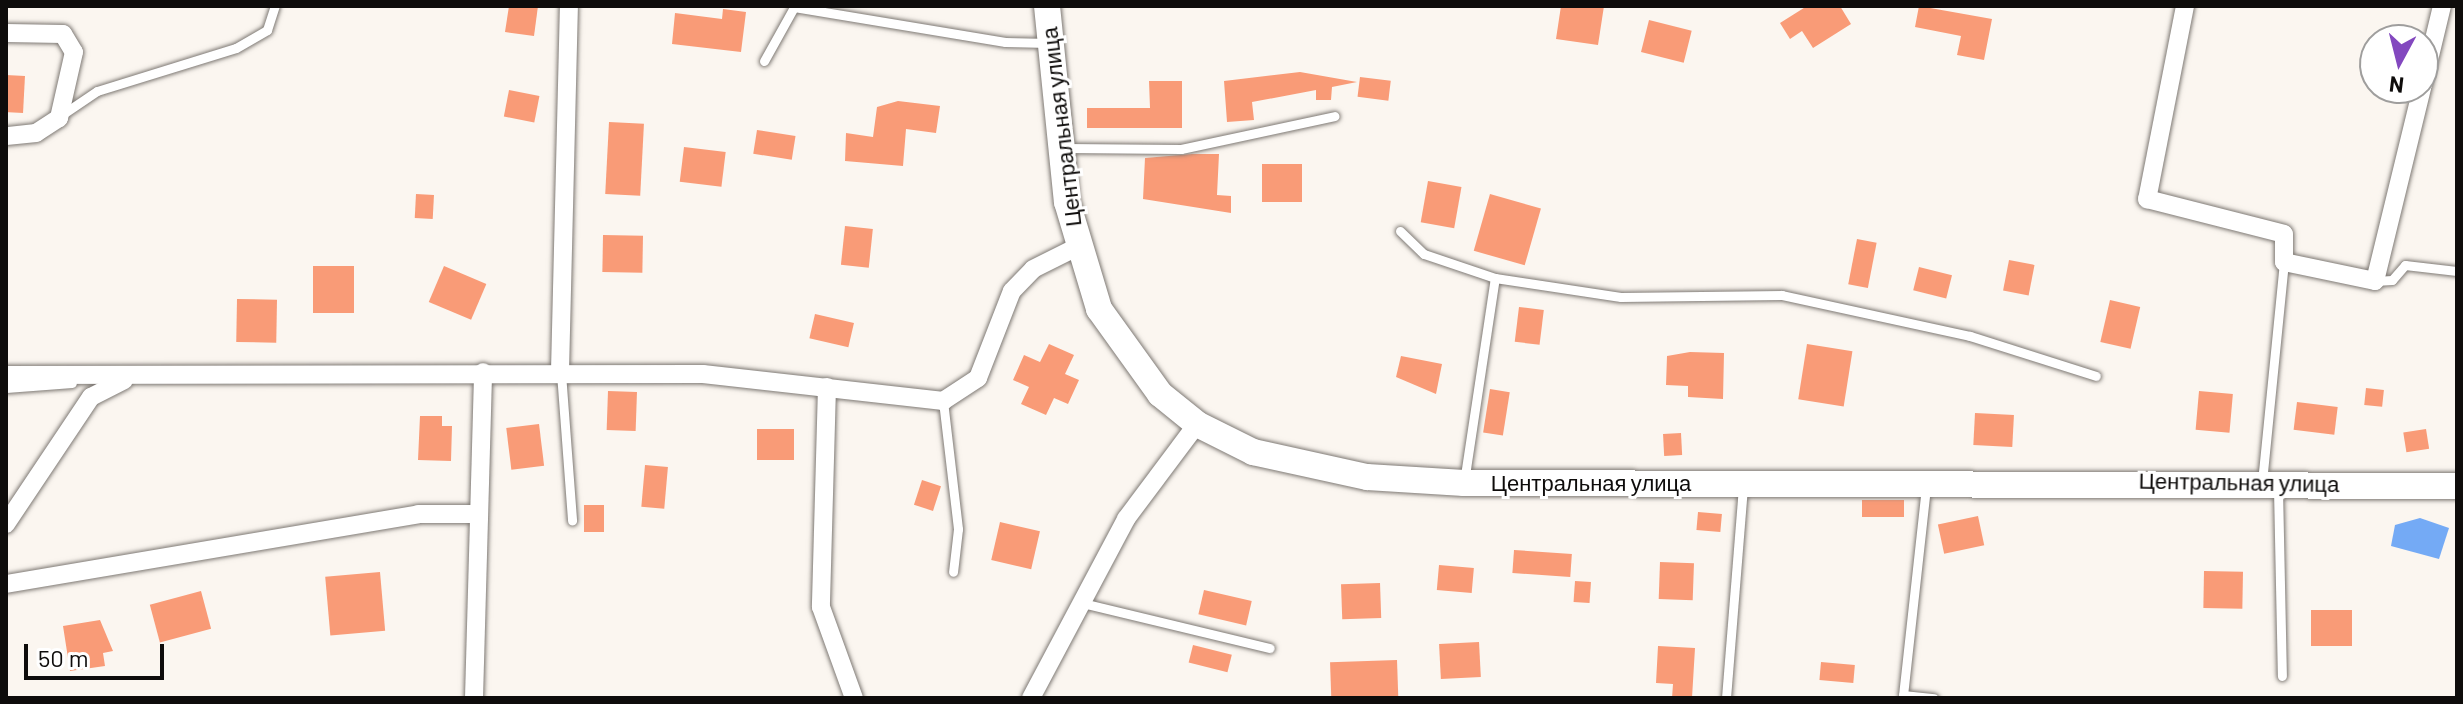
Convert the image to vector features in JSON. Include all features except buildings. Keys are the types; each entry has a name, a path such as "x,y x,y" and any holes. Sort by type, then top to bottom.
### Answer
{"street":[{"path":"560,371 569,6"},
{"name":"Центральная улица","path":"1047,6 1059,148 1075,248 1125,353 1197,424 1299,466 1464,483 2270,482 2457,486"},
{"path":"2185,6 2147,199 2284,234 2284,262 2375,281 2419,104"},
{"path":"6,33 63,34 74,52 59,118 36,133 6,136"},
{"path":"6,375 92,372 124,380 560,371 827,387 943,401 978,378 1012,291 1033,269 1075,248"},
{"path":"474,698 483,372"},
{"path":"6,524 91,397 124,380"},
{"path":"827,387 821,607 854,698"},
{"path":"1031,698 1126,519 1197,424"},
{"path":"6,584 418,514 479,514"}],"lane":[{"path":"59,118 97,91 236,48 267,30 275,6"},
{"path":"764,61 794,7 1005,42 1049,43"},
{"path":"1059,148 1181,149 1335,116"},
{"path":"1400,231 1424,254 1495,278 1621,297 1782,295 1970,336 2096,376"},
{"path":"2282,676 2270,482 2284,262"},
{"path":"2375,281 2392,280 2405,265 2457,271"},
{"path":"1464,483 1495,278"},
{"path":"560,371 572,521"},
{"path":"6,388 124,380"},
{"path":"943,401 958,529 953,572"},
{"path":"1927,481 1903,695 1934,698"},
{"path":"1726,698 1743,483"},
{"path":"1082,603 1270,648"}],"water":[{"path":"2420,518 2449,528 2439,559 2391,546 2395,525"}]}
